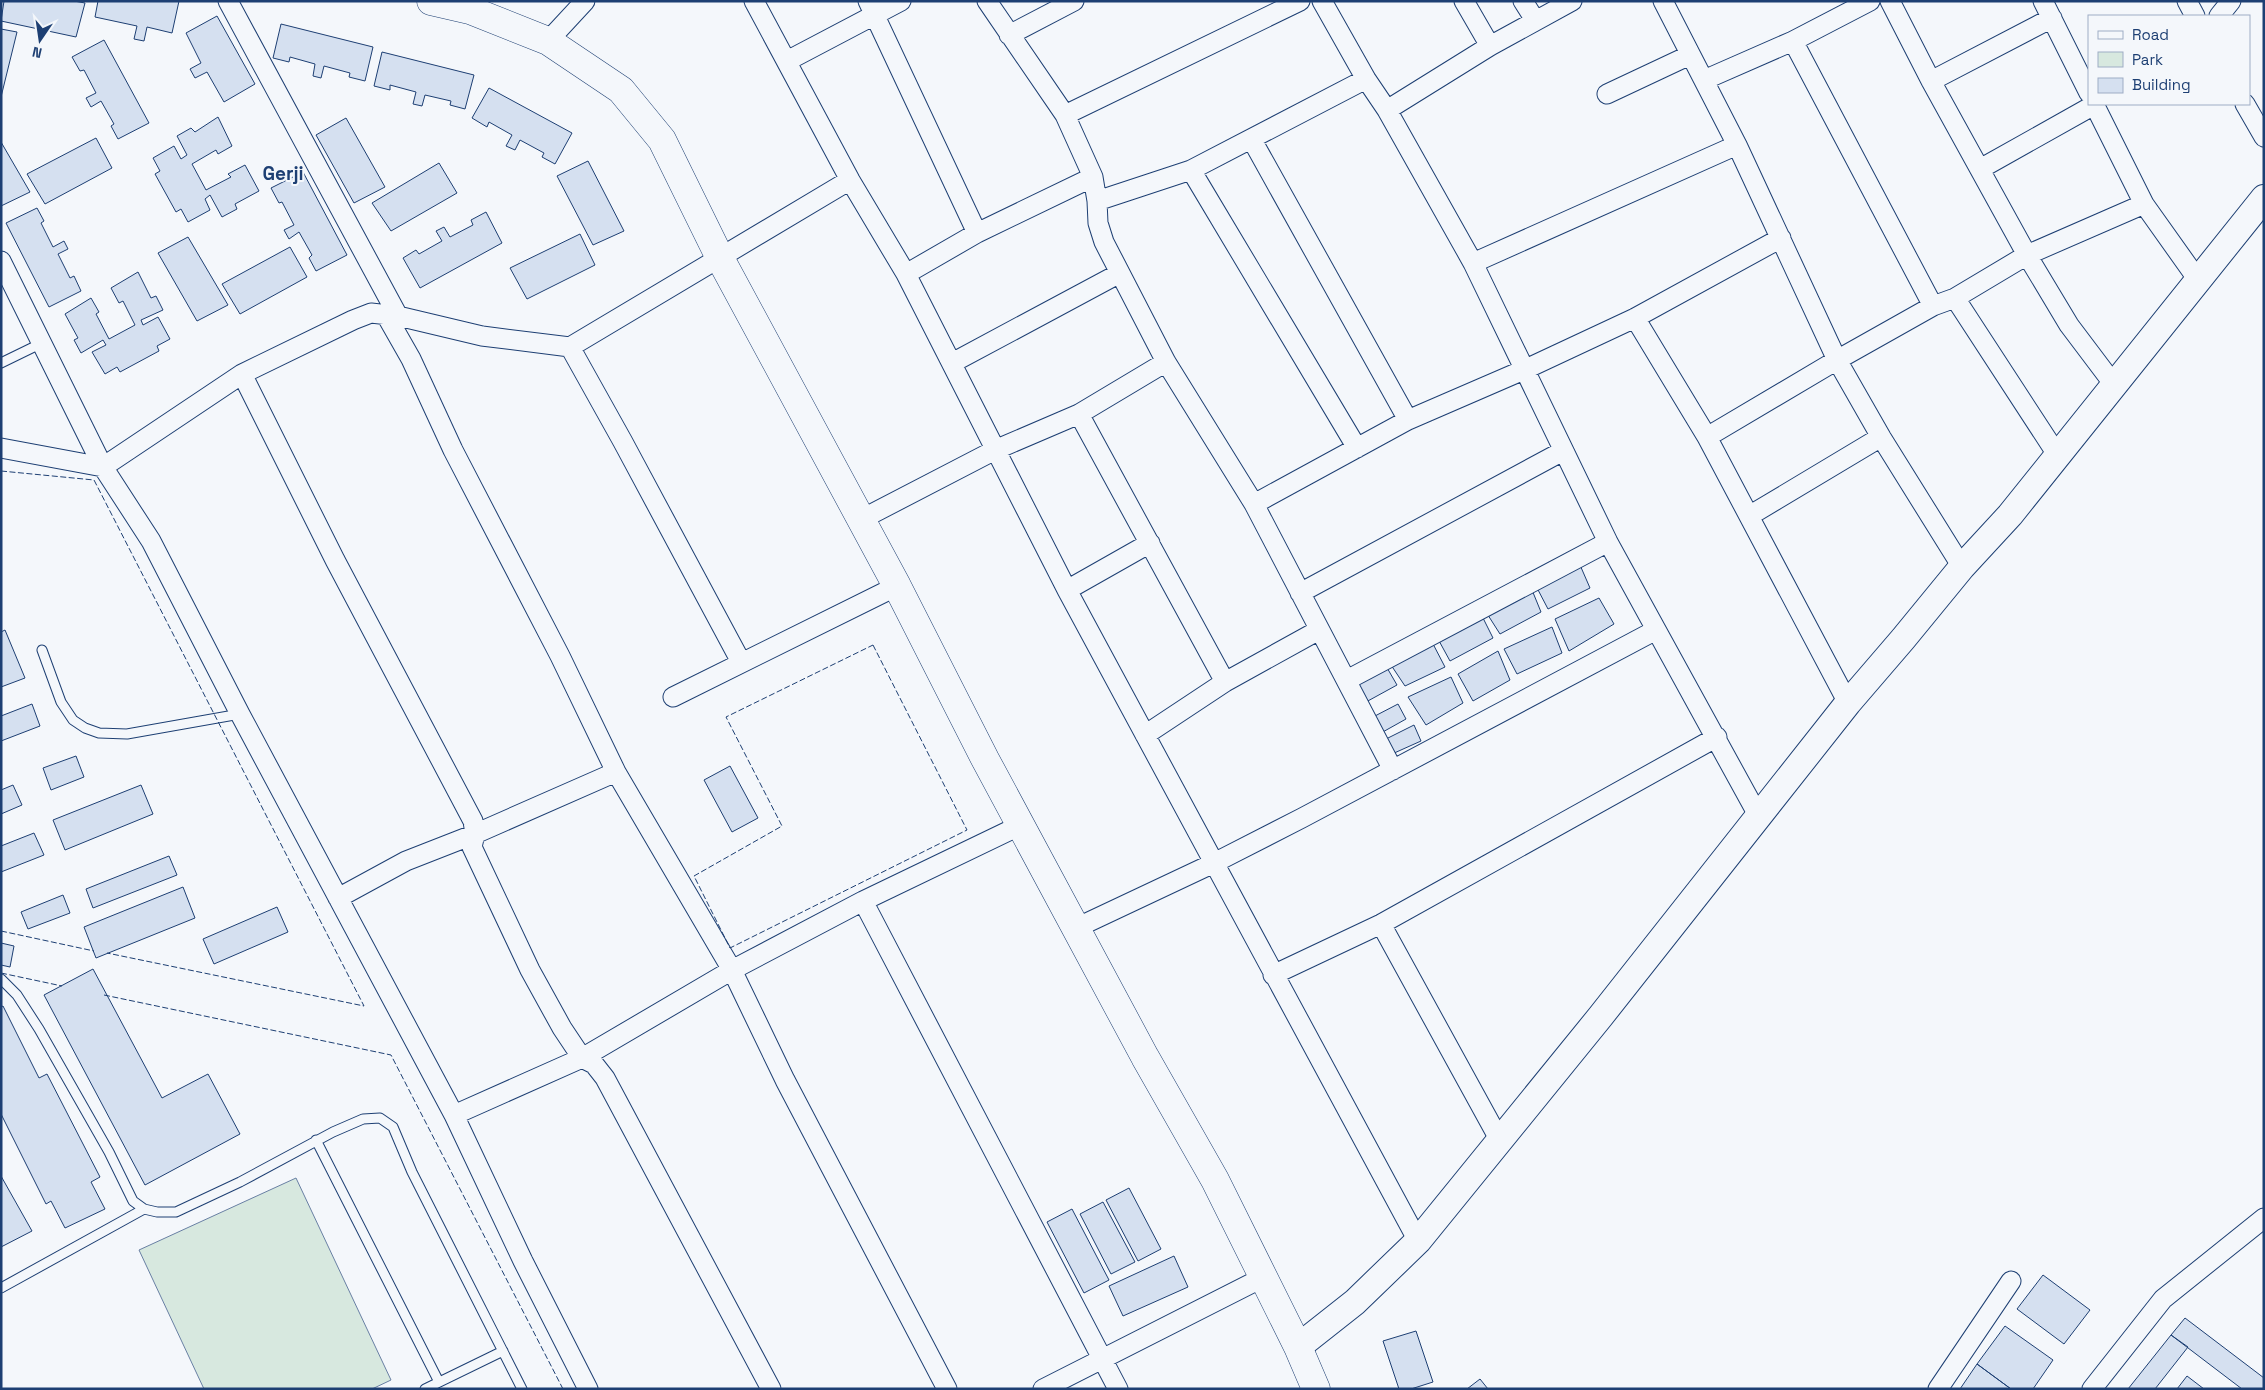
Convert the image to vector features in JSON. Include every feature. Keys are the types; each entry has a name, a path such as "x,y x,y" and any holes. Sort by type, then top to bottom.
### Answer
{"main road":[{"path":"431,1 471,6 548,41 621,90 662,140 720,258 897,586 985,759 1145,1057 1215,1180 1298,1348 1316,1389"}],"street":[{"path":"228,1 392,316 453,450 560,656 616,772 732,970 786,1080 947,1389"},
{"path":"548,41 585,1"},
{"path":"754,1 850,180 906,274 1067,590 1418,1242"},
{"path":"787,60 871,8 900,1"},
{"path":"987,1 1065,115 1093,178 1098,224 1104,242 1166,362 1254,504 1393,770"},
{"path":"1009,35 1074,1"},
{"path":"1065,115 1300,1"},
{"path":"1322,1 1366,79 1387,110 1473,263 1608,542 1717,737 1759,817"},
{"path":"1464,1 1490,46"},
{"path":"1523,1 1535,20"},
{"path":"1387,110 1490,46 1572,1"},
{"path":"1663,1 1737,145 1837,360 1881,437 1962,567"},
{"path":"1704,80 1792,41 1870,1"},
{"path":"1890,1 1931,81 2027,255 2069,325 2115,386"},
{"path":"2042,1 2088,93"},
{"path":"2187,1 2194,15"},
{"path":"2220,15 2231,1"},
{"path":"871,8 977,233"},
{"path":"1931,81 2052,18"},
{"path":"1792,41 1933,306"},
{"path":"1607,94 1690,55"},
{"path":"1097,201 1191,170 1252,140 1366,79"},
{"path":"1980,169 2088,103"},
{"path":"2094,105 2144,204 2198,280"},
{"path":"2246,105 2264,136"},
{"path":"1252,140 1408,420"},
{"path":"1473,263 1737,145"},
{"path":"1191,170 1357,448"},
{"path":"906,274 977,233 1093,178"},
{"path":"1,448 103,467 242,374 371,313 482,336 570,347 850,180"},
{"path":"1298,1348 1355,1302 1418,1242 1499,1139 1600,1017 1848,703 1904,639 1962,567 2010,515 2198,280 2256,219 2264,198"},
{"path":"1707,436 1837,360 1933,306 1955,298 2027,255 2144,204"},
{"path":"1254,504 1408,420 1526,370 1635,318 1781,238"},
{"path":"1,261 103,467 151,541 240,714 454,1115 588,1389"},
{"path":"952,363 1120,273"},
{"path":"1955,298 2058,456"},
{"path":"1635,318 1707,436 1848,703"},
{"path":"570,347 742,662"},
{"path":"860,520 995,450 1079,414 1166,362"},
{"path":"242,374 334,560 473,821 472,847 495,899 535,979 562,1028 582,1058 594,1064 605,1078 771,1389"},
{"path":"1079,414 1226,682"},
{"path":"1749,516 1881,437"},
{"path":"1300,593 1563,451"},
{"path":"1067,590 1150,542"},
{"path":"1346,680 1608,542"},
{"path":"673,697 897,586"},
{"path":"1144,735 1226,682 1319,630"},
{"path":"1076,928 1214,863 1656,630"},
{"path":"1273,975 1381,924 1717,737"},
{"path":"338,898 406,861 474,834 616,772"},
{"path":"454,1115 582,1058 732,970 863,901 1021,825"},
{"path":"863,901 1118,1389"},
{"path":"1381,924 1499,1139"},
{"path":"2092,1389 2164,1299 2264,1218"},
{"path":"1043,1389 1262,1278"},
{"path":"1938,1389 2011,1281"}],"lane":[{"path":"1,363 42,343"},
{"path":"42,650 61,702 69,714 85,728 99,733 127,734 240,714"},
{"path":"1,979 17,995 39,1029 109,1152 133,1201 144,1209 176,1212 240,1182 316,1140 363,1119 380,1118 393,1126 412,1172 522,1389"},
{"path":"316,1140 439,1382"},
{"path":"1,1288 144,1209"},
{"path":"425,1389 503,1351"}],"green space":[{"path":"296,1178 391,1380 372,1389 204,1389 139,1250"}],"building":[{"path":"4,1 74,1 85,3 76,37 1,21"},
{"path":"98,1 179,1 172,33 147,27 144,41 134,39 137,26 95,17"},
{"path":"217,16 255,84 224,102 207,72 195,78 190,69 201,63 186,33"},
{"path":"281,24 373,47 365,81 349,77 350,73 324,66 321,78 313,76 315,64 290,57 289,62 273,58"},
{"path":"1,29 17,32 1,97"},
{"path":"104,40 149,123 118,139 111,126 114,124 101,101 91,107 86,98 96,93 84,70 80,71 72,57"},
{"path":"382,52 474,75 465,109 450,105 451,101 425,95 422,106 413,104 416,92 390,85 390,90 374,86"},
{"path":"489,88 572,133 555,164 542,157 544,153 520,140 515,150 506,146 512,135 489,122 487,127 472,118"},
{"path":"218,117 232,146 218,154 216,150 192,164 206,190 231,177 228,174 245,165 259,191 235,204 237,209 222,217 210,195 205,199 210,210 188,222 181,209 176,212 155,174 160,171 153,158 174,146 181,159 187,155 177,136 191,128 195,132"},
{"path":"346,118 385,187 354,203 316,135"},
{"path":"96,138 112,168 45,204 27,174"},
{"path":"1,142 30,192 1,206"},
{"path":"588,161 624,231 593,245 557,176"},
{"path":"439,163 457,193 391,231 372,203"},
{"path":"303,172 347,255 316,271 309,258 312,255 299,232 289,239 284,230 294,225 282,202 279,203 271,188"},
{"path":"37,208 44,221 41,223 53,247 64,241 68,249 58,254 70,278 74,276 81,291 49,307 6,223"},
{"path":"486,212 502,243 420,288 403,258 416,250 419,254 442,241 436,231 444,227 450,237 473,225 471,220"},
{"path":"580,234 595,265 527,299 510,268"},
{"path":"188,237 228,305 197,321 158,253"},
{"path":"290,247 307,277 240,314 222,284"},
{"path":"138,272 151,298 156,296 163,310 141,320 143,325 158,317 170,339 157,346 159,351 120,372 117,367 105,374 92,352 106,345 103,340 81,353 74,340 78,338 65,314 91,298 99,312 96,314 109,339 135,325 123,301 119,303 111,288"},
{"path":"1580,565 1590,588 1548,609 1536,586"},
{"path":"1532,590 1541,612 1500,634 1486,612"},
{"path":"1599,598 1614,624 1569,651 1555,619"},
{"path":"1482,616 1493,638 1450,661 1438,639"},
{"path":"1552,627 1562,653 1517,674 1504,649"},
{"path":"5,630 25,678 1,687 1,632"},
{"path":"1432,642 1445,667 1405,686 1389,662"},
{"path":"1498,651 1510,680 1473,701 1458,674"},
{"path":"1386,666 1397,685 1366,702 1354,682"},
{"path":"1451,677 1463,703 1426,725 1408,697"},
{"path":"32,704 40,726 1,741 1,716"},
{"path":"1398,704 1406,719 1381,733 1373,717"},
{"path":"1414,725 1421,741 1392,754 1386,739"},
{"path":"76,756 84,777 51,790 43,768"},
{"path":"730,766 758,818 732,832 704,780"},
{"path":"13,785 22,805 1,814 1,790"},
{"path":"141,785 153,814 65,850 53,820"},
{"path":"34,833 44,855 1,872 1,846"},
{"path":"169,856 177,875 93,908 86,889"},
{"path":"183,887 195,918 96,958 84,927"},
{"path":"63,895 70,913 28,929 21,912"},
{"path":"277,907 288,932 214,964 203,939"},
{"path":"1,943 14,946 10,967 1,965"},
{"path":"93,969 162,1098 208,1074 240,1134 145,1185 44,995"},
{"path":"3,1006 39,1078 47,1074 100,1177 91,1182 105,1209 65,1228 51,1201 46,1204 1,1114 1,1007"},
{"path":"1,1176 32,1231 1,1247"},
{"path":"1129,1188 1161,1249 1138,1261 1106,1200"},
{"path":"1103,1202 1135,1262 1111,1274 1080,1214"},
{"path":"1072,1209 1109,1280 1084,1293 1047,1222"},
{"path":"1174,1256 1188,1287 1123,1316 1109,1286"},
{"path":"2043,1275 2090,1310 2064,1344 2017,1309"},
{"path":"2185,1318 2264,1378 2264,1389 2242,1389 2171,1335"},
{"path":"2005,1326 2053,1360 2033,1389 2011,1389 1977,1364"},
{"path":"1416,1331 1433,1382 1411,1389 1399,1389 1383,1341"},
{"path":"2171,1335 2188,1347 2155,1389 2128,1389"},
{"path":"1977,1364 2011,1389 1960,1389"},
{"path":"2187,1376 2204,1389 2177,1389"},
{"path":"1480,1379 1488,1389 1467,1389"}],"fence":[{"path":"1,471 94,480 364,1006 107,953"},
{"path":"873,645 967,830 730,948 694,876 782,826 726,717 873,645"},
{"path":"1,931 94,951"},
{"path":"1,973 62,986"},
{"path":"104,995 391,1055 563,1389"}],"district":[{"name":"Gerji","path":"283,173"}]}
